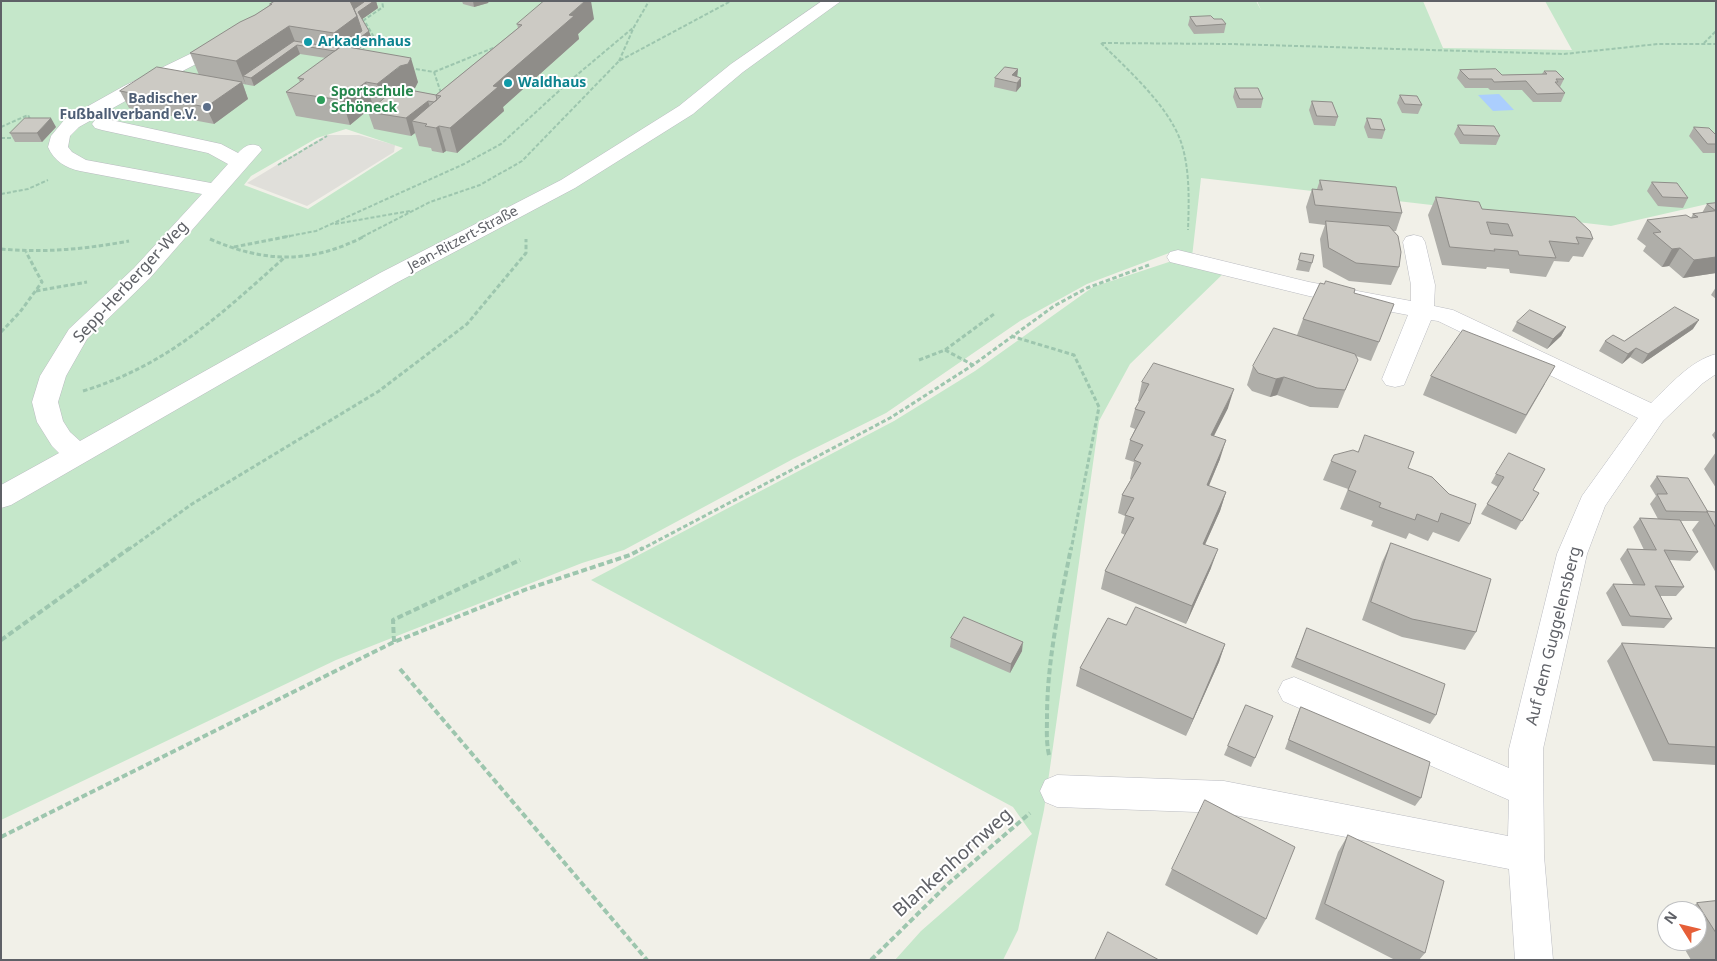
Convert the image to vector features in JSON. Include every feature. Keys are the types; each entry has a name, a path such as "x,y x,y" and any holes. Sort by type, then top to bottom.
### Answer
{"street":[{"name":"Jean-Ritzert-Straße","path":"1,498 388,278 568,184 686,110 737,68 833,1"},
{"path":"216,190 80,165 66,160 58,150 58,143 64,130 72,123 131,90 237,36"},
{"name":"Sepp-Herberger-Weg","path":"78,455 61,439 50,422 45,402 53,376 78,334 142,273 246,156 102,124"},
{"path":"1395,379 1422,311 1423,285 1414,242"},
{"path":"1178,257 1309,289 1445,315 1654,415"},
{"name":"Auf dem Guggelensberg","path":"1534,960 1526,856 1526,749 1572,554 1592,504 1654,415 1694,377 1716,362"},
{"path":"1294,692 1526,791"},
{"path":"1056,791 1224,797 1526,856"}],"path":[{"path":"356,53 375,39 364,20 382,7 382,1"},
{"path":"619,62 634,26 649,1"},
{"path":"1,249 26,252 78,251 181,230 194,232 231,248 284,258 313,256 358,240 430,202 480,185 522,161 619,62 731,1"},
{"path":"231,248 316,232 329,224 464,164 501,144 634,26"},
{"path":"1704,44 1716,31"},
{"path":"406,68 434,72 506,42"},
{"path":"1,838 394,642 526,588 630,556 890,418 973,365 1054,306 1087,288 1128,271 1178,257 1188,230 1186,168 1181,140 1162,108 1101,43 1231,44 1564,54 1658,44 1716,44"},
{"path":"434,72 442,96"},
{"path":"1,127 28,115 32,124"},
{"path":"273,168 327,136"},
{"path":"1,138 19,138"},
{"path":"1,194 28,189 54,178"},
{"path":"329,224 414,210"},
{"path":"1,640 192,504 379,391 467,324 526,253 526,236"},
{"path":"1,332 20,312 42,282 26,252"},
{"path":"76,393 113,382 168,353 210,324 284,258"},
{"path":"919,360 945,350 994,314"},
{"path":"1011,336 1074,355 1099,408 1059,611 1047,692 1047,746 1056,791"},
{"path":"945,350 973,365"},
{"path":"394,642 393,620 520,560"},
{"path":"400,669 648,960"},
{"name":"Blankenhornweg","path":"871,960 949,883 1056,791"}],"shaded area":[{"path":"326,135 359,135 395,145 394,152 307,206 247,183"}],"green space":[{"path":"1,1 1256,1 1261,10 1257,1 1423,1 1443,48 1572,50 1545,1 1716,1 1716,202 1611,226 1201,178 1192,257 1169,253 1087,284 1020,321 886,413 793,459 624,550 582,563 336,660 1,820","holes":["346,129 403,148 308,209 244,185 251,176 317,138"]},
{"path":"1178,259 1226,271 1130,364 1099,421 1044,810 1018,930 1003,960 895,960 921,931 1032,834 1013,807 591,580 894,421 975,371 1093,287"}],"water":[{"path":"1499,94 1514,110 1493,111 1478,95"}],"building":[{"path":"275,1 350,1 357,16 334,33 289,26 236,61 190,53 240,22 255,15"},
{"path":"364,1 374,1 358,12 369,31 347,47 342,46 335,51 297,45 251,78 243,76 294,41 339,48 362,31 354,9"},
{"path":"544,1 585,1 569,15 574,16 493,86 498,87 450,128 425,126 427,124 412,121 441,96 436,95 522,25 517,24"},
{"path":"1211,16 1214,19 1222,19 1226,24 1196,26 1190,17"},
{"path":"342,46 411,58 408,64 400,66 377,84 366,82 342,100 286,92 304,79 298,78"},
{"path":"157,67 242,82 206,107 120,91"},
{"path":"1005,67 1018,69 1012,75 1021,78 1017,83 995,78"},
{"path":"1496,69 1502,75 1547,74 1544,71 1556,71 1564,79 1556,79 1558,82 1555,82 1565,93 1537,94 1526,81 1494,82 1492,79 1469,79 1460,70"},
{"path":"402,84 403,86 399,88 436,95 437,100 434,102 428,101 406,118 368,112 390,93 379,91 387,86 396,87"},
{"path":"1235,88 1258,88 1263,99 1240,99"},
{"path":"1400,95 1417,96 1422,105 1405,104"},
{"path":"1312,101 1332,102 1338,117 1317,116"},
{"path":"25,118 51,118 37,133 10,133"},
{"path":"1367,118 1381,119 1385,130 1371,129"},
{"path":"1458,125 1494,126 1500,136 1464,135"},
{"path":"1694,127 1709,128 1716,135 1716,144 1708,144"},
{"path":"1320,180 1396,187 1402,213 1315,205 1312,189 1322,190"},
{"path":"1652,182 1677,183 1688,198 1663,197"},
{"path":"1436,197 1479,202 1482,209 1575,217 1590,231 1593,239 1576,237 1579,244 1549,241 1556,258 1519,255 1518,251 1450,247","holes":["1487,222 1508,224 1513,236 1491,234"]},
{"path":"1716,203 1716,211 1707,204"},
{"path":"1716,211 1716,257 1694,260 1680,248 1672,249 1653,233 1661,232 1647,220 1686,215 1691,218 1698,217 1693,214"},
{"path":"1326,221 1389,226 1398,236 1401,252 1399,267 1356,263 1329,248"},
{"path":"1301,253 1314,255 1312,263 1299,260"},
{"path":"1326,281 1355,289 1354,293 1394,304 1379,342 1303,319 1320,283 1324,284"},
{"path":"1675,307 1699,320 1648,354 1636,348 1628,354 1605,341 1613,335 1624,341"},
{"path":"1530,310 1566,327 1553,339 1517,322"},
{"path":"1274,328 1355,354 1358,360 1345,390 1317,388 1284,377 1276,379 1258,373 1253,366"},
{"path":"1463,330 1555,366 1526,415 1431,376"},
{"path":"1154,363 1234,389 1211,435 1226,440 1207,485 1226,492 1203,544 1218,549 1192,606 1105,571 1134,518 1125,515 1134,498 1122,495 1141,463 1134,460 1143,445 1130,440 1145,412 1135,409 1149,384 1142,382"},
{"path":"1365,435 1414,452 1408,468 1432,477 1449,494 1476,504 1470,524 1441,513 1438,522 1417,514 1415,520 1379,507 1381,503 1348,490 1356,471 1331,461 1334,455 1353,450 1358,452"},
{"path":"1509,453 1545,469 1533,490 1539,493 1522,521 1487,504 1504,477 1496,474"},
{"path":"1657,476 1688,478 1708,512 1666,511 1657,494 1667,494"},
{"path":"1707,511 1716,512 1716,528"},
{"path":"1640,518 1680,520 1698,552 1664,550 1684,587 1655,586 1672,619 1630,616 1613,584 1645,585 1627,549 1656,550"},
{"path":"1391,543 1491,579 1476,632 1412,619 1371,602"},
{"path":"1136,607 1225,644 1193,719 1080,668 1108,618 1126,625"},
{"path":"964,617 1023,642 1011,664 951,638"},
{"path":"1307,628 1445,684 1436,715 1296,658"},
{"path":"1622,643 1716,648 1716,747 1669,744"},
{"path":"1246,705 1273,716 1255,758 1228,746"},
{"path":"1301,707 1430,762 1421,798 1289,740"},
{"path":"1205,800 1295,847 1266,919 1172,869"},
{"path":"1348,835 1444,881 1425,953 1325,904"},
{"path":"1716,901 1716,933 1707,919 1707,902"},
{"path":"1108,932 1159,960 1095,960"}],"place":[{"name":"Arkadenhaus","path":"308,42"},
{"name":"Waldhaus","path":"508,83"},
{"name":"Sportschule Schöneck","path":"321,100"},
{"name":"Badischer Fußballverband e.V.","path":"207,107"}]}
